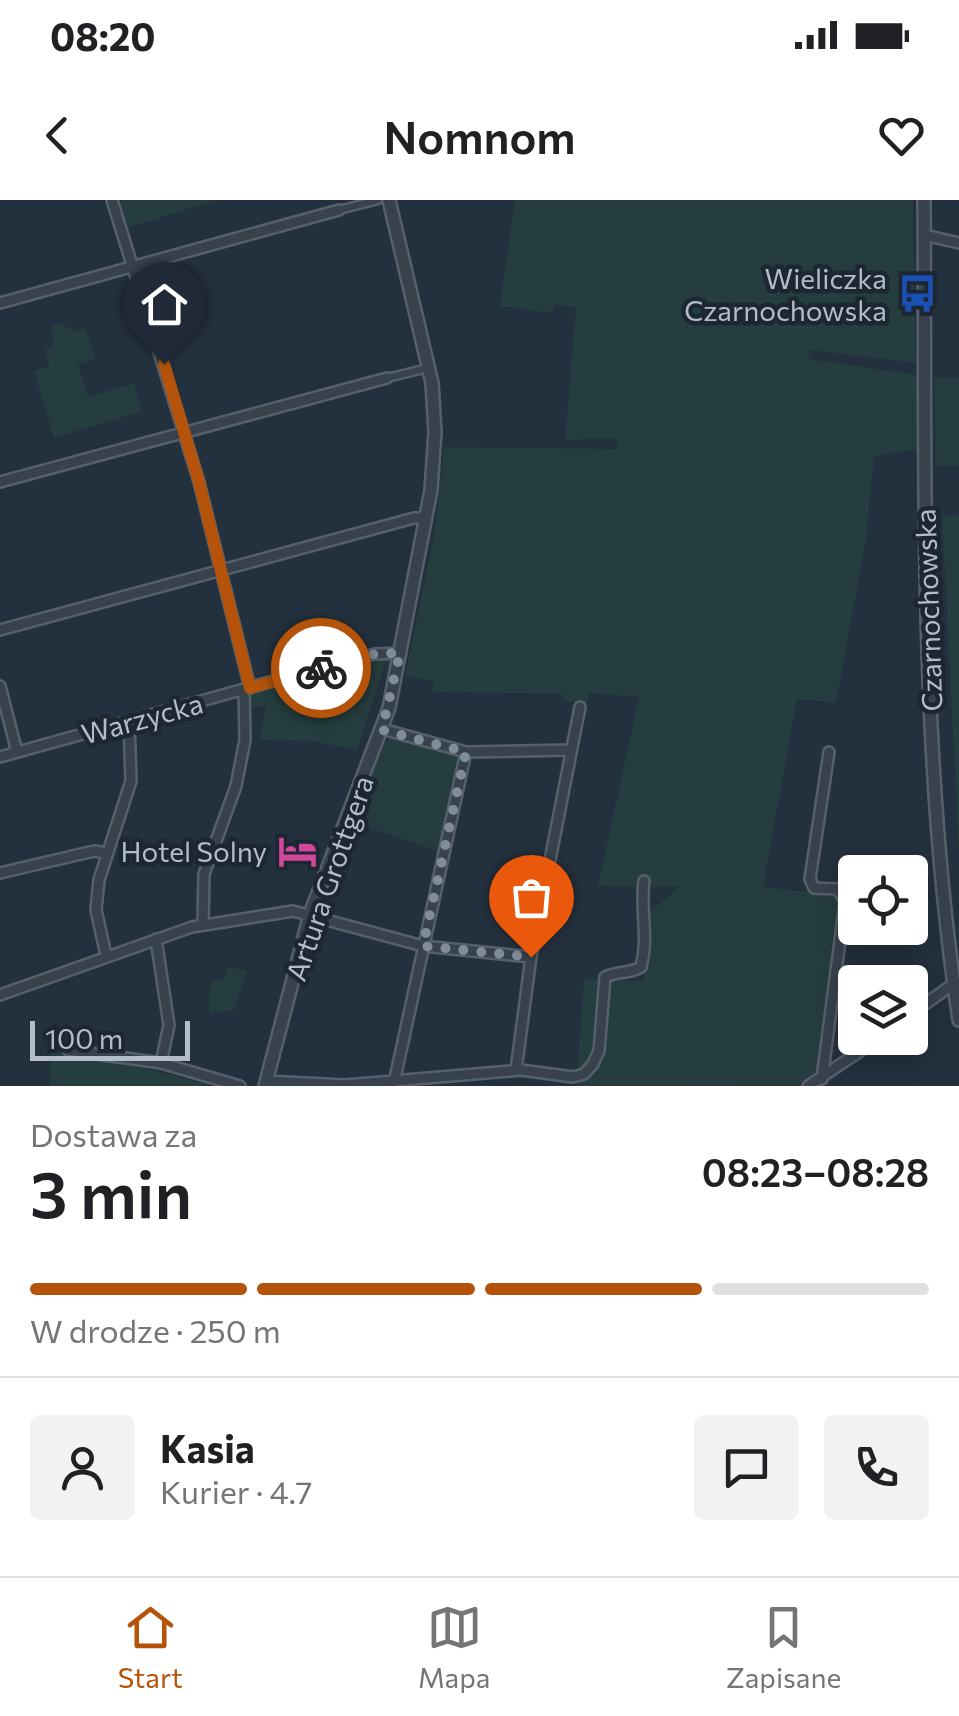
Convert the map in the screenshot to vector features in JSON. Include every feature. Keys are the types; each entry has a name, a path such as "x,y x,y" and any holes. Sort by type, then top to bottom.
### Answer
{"street":[{"path":"112,200 199,482 247,688 236,786 204,874 204,925"},
{"path":"0,302 378,200"},
{"name":"Artura Grottgera","path":"266,1083 310,914 382,730 426,518 436,432 430,367 389,200"},
{"name":"Czarnochowska","path":"924,200 926,608 934,760 959,1020"},
{"path":"924,235 959,243"},
{"path":"0,482 430,367"},
{"path":"0,630 414,518 426,518"},
{"name":"Warzycka","path":"0,757 375,654 400,653"},
{"path":"0,686 17,752"},
{"path":"516,1070 531,957 580,707"},
{"path":"106,955 96,910 106,852 131,780 129,721"},
{"path":"382,730 466,752 571,750"},
{"path":"394,1082 466,752"},
{"path":"822,1079 845,902 838,889 814,888 810,879 829,752"},
{"path":"0,873 94,850 106,852"},
{"path":"266,1083 345,1085 516,1070 566,1077 584,1074 599,1051 605,977 641,967 646,939 644,881"},
{"path":"0,995 106,955 204,925 293,911 423,946 531,957"},
{"path":"156,939 169,1024 161,1063"},
{"path":"928,1002 956,982"},
{"path":"68,1050 161,1063 240,1086"},
{"path":"808,1086 856,1055"}],"green space":[{"path":"120,200 215,200 128,228"},
{"path":"515,200 913,200 916,363 810,350 808,359 918,375 918,449 874,456 866,540 836,703 797,699 763,887 838,898 838,932 817,1071 798,1085 576,1086 584,979 644,981 650,912 680,887 598,886 639,697 589,693 586,706 562,699 563,694 433,692 434,681 405,676 435,530 444,447 618,449 617,438 565,440 576,307 554,305 552,313 500,306"},
{"path":"62,324 76,332 85,329 96,358 78,365 88,397 134,383 142,411 54,438 34,371 49,366 45,351 54,343 50,326"},
{"path":"934,378 959,378 959,466 936,466"},
{"path":"959,515 959,853 942,516"},
{"path":"386,660 357,750 312,741 259,740 266,706 249,707 251,694"},
{"path":"391,738 451,751 458,758 438,851 352,822 371,779 380,745"},
{"path":"229,967 247,971 234,1010 209,1014 210,981 223,980"},
{"path":"51,1051 165,1073 212,1086 49,1086"}],"way so far":[{"path":"321,668 375,654 400,653 382,730 466,752 423,946 531,957"}],"place":[{"name":"Wieliczka Czarnochowska","path":"917,294"},
{"name":"Hotel Solny","path":"297,851"}],"route":[{"path":"164,364 199,482 250,688 321,668"}]}
